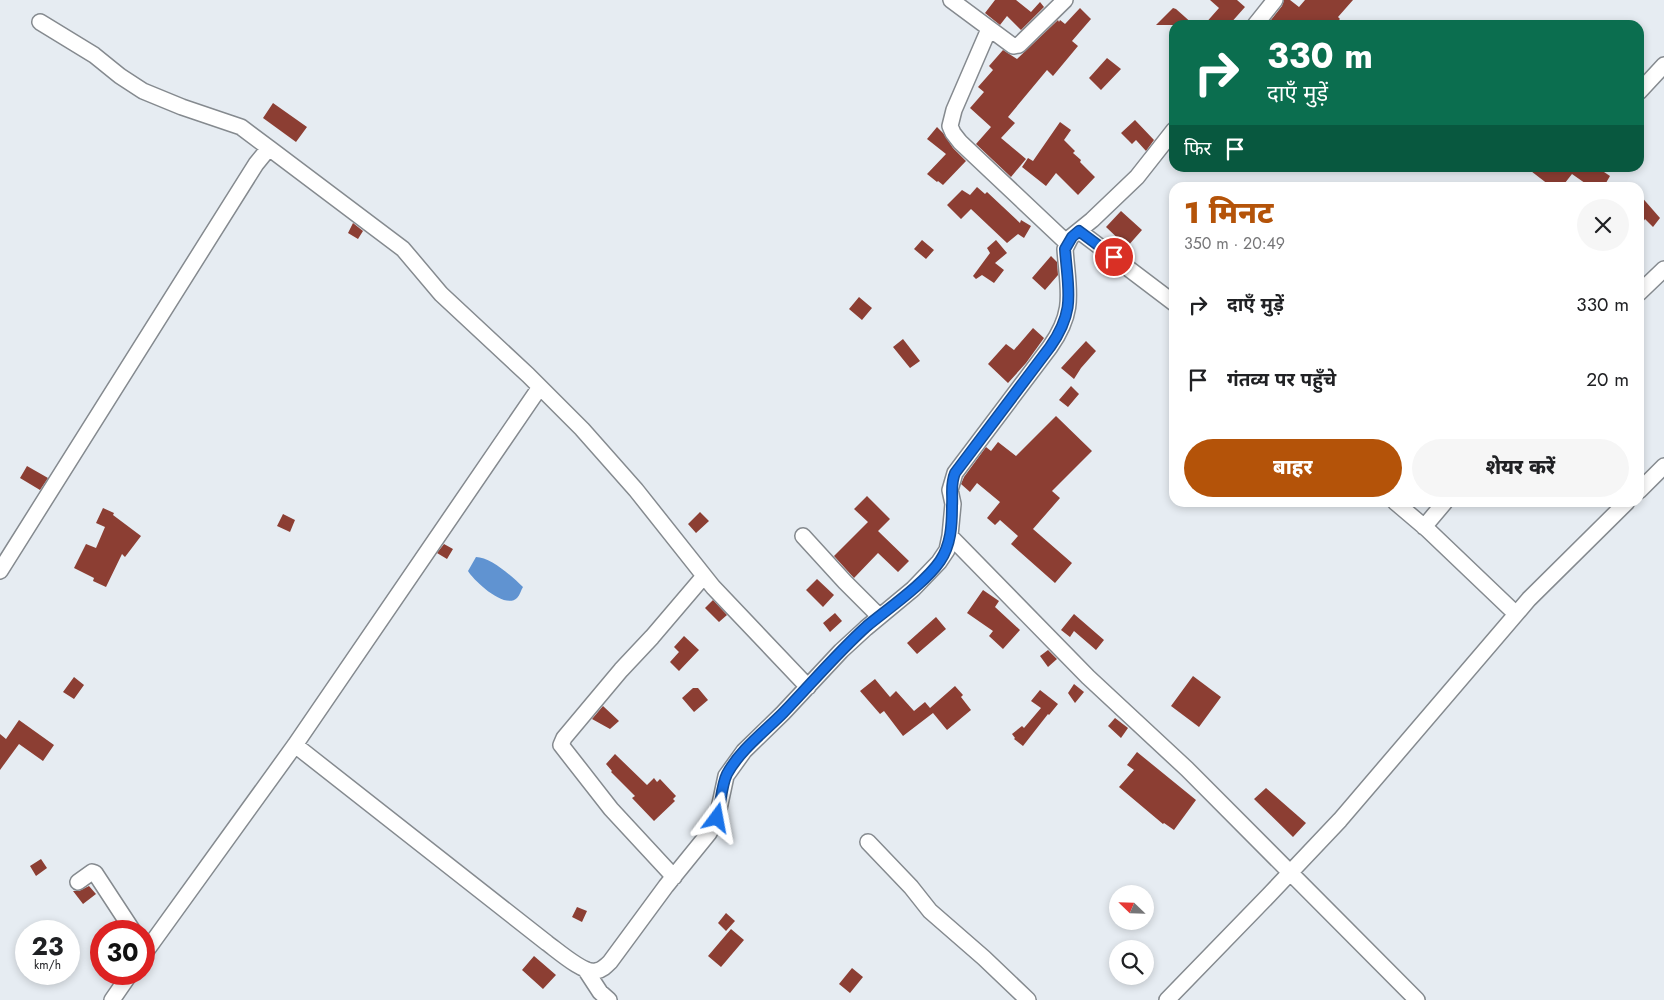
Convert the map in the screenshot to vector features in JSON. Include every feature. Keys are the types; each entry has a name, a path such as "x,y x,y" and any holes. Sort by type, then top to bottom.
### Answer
{"street":[{"path":"952,0 1013,46 1019,45 1065,0"},
{"path":"1259,20 1275,0"},
{"path":"40,22 94,55 120,76 143,91 182,107 241,127 403,249 441,294 582,429 636,490 704,576 808,687"},
{"path":"989,28 954,110 950,126 960,142 1067,243"},
{"path":"1644,87 1664,66"},
{"path":"585,970 596,972 610,962 674,877 700,846 717,818 728,772 744,751 841,651 879,616 913,589 940,562 947,550 950,536 953,504 950,490 955,473 1054,342 1066,318 1069,304 1065,249 1067,243 1137,177 1169,136"},
{"path":"0,572 252,171 269,148"},
{"path":"1079,231 1169,300"},
{"path":"1644,287 1664,269"},
{"path":"155,936 295,745 540,387"},
{"path":"1644,486 1664,466"},
{"path":"1401,507 1516,614"},
{"path":"1424,527 1441,507"},
{"path":"1167,1000 1340,820 1529,599 1622,507"},
{"path":"804,536 845,582 879,616"},
{"path":"950,536 1088,676 1187,769 1417,1000"},
{"path":"674,877 611,809 561,745 564,738 621,670 704,576"},
{"path":"295,745 526,927 585,970 600,992 609,1000"},
{"path":"868,842 911,887 930,911 984,958 1028,1000"},
{"path":"78,882 89,873 95,873 126,920"},
{"path":"112,1000 122,985"}],"water":[{"path":"476,557 488,560 523,587 517,598 512,601 505,600 490,593 476,581 468,571"}],"building":[{"path":"995,0 1016,0 1031,12 1040,2 1044,7 1021,30 1007,16 1000,25 985,13"},
{"path":"1210,0 1237,0 1245,7 1233,20 1208,20 1219,8"},
{"path":"1284,0 1290,0 1299,7 1305,0 1353,0 1338,17 1339,20 1271,20 1282,6"},
{"path":"1080,8 1091,19 1072,41 1078,46 1053,76 1047,70 1008,117 1015,123 1001,138 1026,159 1011,177 976,144 991,127 970,108 984,92 978,87 993,70 989,66 1003,50 1017,59 1058,20 1065,24"},
{"path":"1173,8 1188,20 1169,20 1169,25 1156,25"},
{"path":"1107,58 1121,69 1101,90 1089,78"},
{"path":"273,103 307,127 296,142 263,118"},
{"path":"1135,120 1154,140 1146,151 1136,140 1132,144 1121,133"},
{"path":"1060,122 1071,130 1064,140 1075,151 1073,153 1081,160 1080,162 1095,177 1078,195 1056,173 1046,186 1022,167 1028,158 1033,161"},
{"path":"937,127 966,161 943,185 927,174 946,154 927,139"},
{"path":"1532,172 1604,172 1610,176 1606,182 1583,182 1572,174 1566,182 1545,182"},
{"path":"977,187 985,194 987,192 1020,223 1021,220 1031,226 1024,238 1018,234 1007,243 971,209 961,219 947,205 962,190 970,195"},
{"path":"1644,200 1660,218 1653,227 1645,219 1644,221"},
{"path":"1121,211 1142,230 1127,247 1106,227"},
{"path":"353,223 363,231 358,239 348,233"},
{"path":"922,240 934,250 926,259 914,249"},
{"path":"996,240 1007,253 995,263 1004,270 994,283 982,275 976,279 973,276 990,253 987,248"},
{"path":"1051,256 1057,262 1058,275 1045,290 1032,278"},
{"path":"859,297 872,308 862,320 849,309"},
{"path":"1033,328 1044,338 1026,363 1008,383 988,364 1006,344 1014,350"},
{"path":"903,339 920,361 910,368 893,347"},
{"path":"1086,341 1096,351 1074,379 1061,368"},
{"path":"1071,386 1079,394 1068,407 1059,400"},
{"path":"1056,416 1092,451 1052,491 1060,498 1033,529 1072,563 1055,583 1011,544 1018,536 1000,520 995,525 987,518 1000,502 977,483 970,492 961,484 986,447 991,451 998,442 1016,456"},
{"path":"27,466 48,478 40,490 20,478"},
{"path":"867,496 890,519 878,531 909,561 898,572 878,553 854,578 834,556 868,522 854,509"},
{"path":"103,508 114,513 113,515 141,536 125,557 122,554 106,587 93,581 94,578 74,568 86,544 96,548 105,527 96,523"},
{"path":"700,512 709,521 696,533 688,524"},
{"path":"283,514 295,520 290,532 277,526"},
{"path":"444,544 453,549 447,559 437,553"},
{"path":"817,579 834,595 823,607 806,590"},
{"path":"983,590 999,601 995,607 1020,630 1003,649 989,636 993,631 967,613"},
{"path":"713,600 727,615 719,622 705,608"},
{"path":"835,613 842,621 830,632 823,623"},
{"path":"1074,614 1104,640 1096,650 1074,631 1070,637 1061,630"},
{"path":"936,617 946,629 917,654 907,643"},
{"path":"684,636 699,650 679,671 670,662 679,652 674,647"},
{"path":"1048,650 1057,659 1048,667 1040,656"},
{"path":"1193,676 1221,697 1199,727 1171,706"},
{"path":"74,677 84,685 74,699 63,692"},
{"path":"875,679 890,697 896,691 914,711 925,702 930,708 955,686 963,695 961,697 971,710 947,730 933,713 903,736 884,711 880,714 860,691"},
{"path":"1074,684 1084,692 1075,703 1068,693"},
{"path":"693,688 698,688 708,700 694,712 682,698"},
{"path":"1040,690 1058,704 1023,746 1014,739 1012,734 1022,726 1024,728 1041,708 1031,701"},
{"path":"603,706 619,721 610,729 592,719"},
{"path":"1115,718 1128,728 1121,738 1108,726"},
{"path":"19,720 54,745 43,761 19,744 0,770 0,734 6,739"},
{"path":"1137,752 1196,800 1174,830 1163,824 1119,787 1134,770 1127,765"},
{"path":"615,754 647,785 654,778 657,782 660,779 676,796 673,799 675,801 654,821 632,798 635,796 611,772 606,764"},
{"path":"1266,788 1306,823 1293,837 1254,799"},
{"path":"41,859 47,868 36,876 30,866"},
{"path":"89,886 96,894 83,904 73,891 79,891"},
{"path":"577,907 587,911 582,922 572,917"},
{"path":"726,913 735,921 726,931 718,923"},
{"path":"731,929 744,940 721,967 708,956"},
{"path":"534,956 556,975 543,989 522,970"},
{"path":"852,968 863,977 850,993 839,984"}],"route":[{"path":"717,818 726,776 744,751 783,713 841,651 913,589 940,562 947,550 950,536 953,504 950,490 955,473 1058,336 1066,318 1069,304 1065,249 1067,243 1079,231 1114,257"}]}
